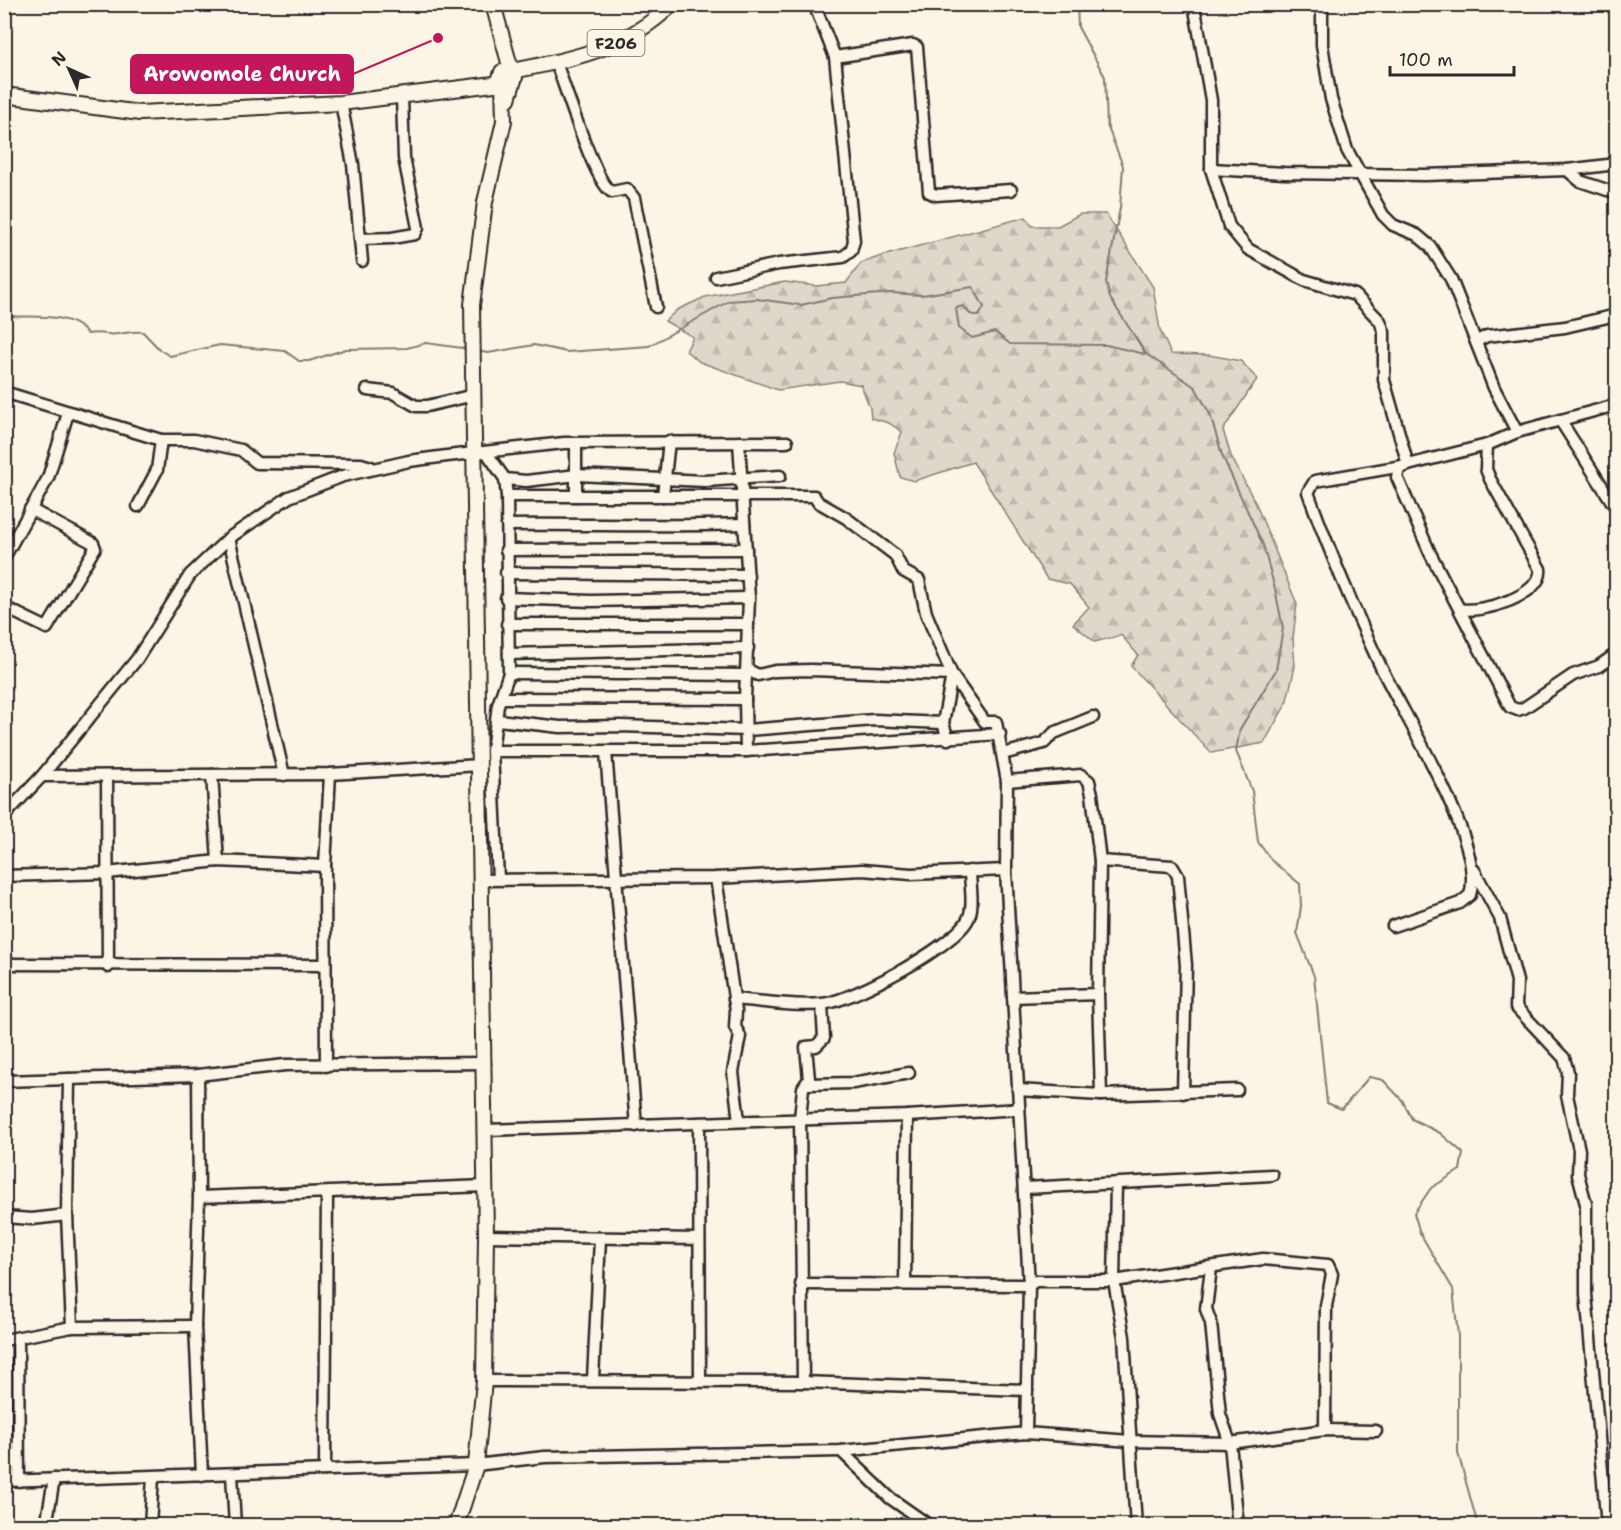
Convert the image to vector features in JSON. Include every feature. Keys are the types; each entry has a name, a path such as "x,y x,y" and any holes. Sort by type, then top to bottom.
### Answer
{"main road":[{"path":"456,1526 476,1465 484,1381 486,1130 480,765 481,454 474,395 472,305 477,253 505,113 507,77 493,4"},
{"name":"F206","path":"4,95 140,113 341,103 473,89 593,53 632,35 655,21 672,4"}],"street":[{"path":"716,277 779,264 843,257 851,251 854,241 835,57 814,4"},
{"path":"1194,4 1211,100 1211,169 1229,226 1248,249 1304,280 1355,295 1380,321 1384,332 1384,380 1408,465"},
{"path":"1322,4 1322,45 1334,115 1347,150 1383,215 1393,225 1417,235 1430,246 1450,279 1494,388 1517,432"},
{"path":"835,57 913,45 917,47 929,192 936,195 1011,190"},
{"path":"554,63 580,133 604,184 612,192 627,189 634,198 657,307"},
{"path":"361,239 415,234 418,228 404,158 402,97"},
{"path":"341,103 353,164 361,239 359,253 362,261"},
{"path":"1211,169 1284,173 1425,175 1500,170 1567,170 1617,164"},
{"path":"1567,170 1580,181 1617,193"},
{"path":"1476,341 1487,336 1584,323 1617,315"},
{"path":"367,390 393,393 416,406 427,406 474,395"},
{"path":"4,392 161,441 194,440 242,450 257,463 361,464 377,469"},
{"path":"1607,1526 1586,1294 1586,1204 1578,1174 1579,1150 1567,1095 1567,1065 1516,1007 1517,981 1500,918 1473,870 1446,794 1424,744 1383,671 1322,533 1308,492 1315,481 1408,465 1487,445 1517,432 1617,405"},
{"path":"4,558 48,478 68,413"},
{"path":"1560,420 1617,508"},
{"path":"138,506 157,470 161,441"},
{"path":"663,496 663,479 669,441"},
{"path":"739,442 749,598 745,699 746,751"},
{"path":"4,816 42,776 143,651 190,575 230,538 289,497 343,476 409,461 564,443 787,442"},
{"path":"576,444 576,496"},
{"path":"1460,609 1473,612 1501,605 1538,583 1541,577 1540,569 1490,479 1486,469 1487,445"},
{"path":"481,454 505,479 507,496 506,598 509,673 498,705 498,720 492,751 498,879"},
{"path":"1408,465 1399,469 1397,477 1419,531 1510,707 1518,710 1573,675 1599,666 1617,654"},
{"path":"505,479 526,481 577,475 705,481 780,476"},
{"path":"507,496 814,496 818,502 846,518 895,555 903,571 919,580 926,613 952,675 985,722 996,722 1003,754 1006,782 1006,870 1029,1286 1026,1433"},
{"path":"4,607 47,628 95,548 93,543 30,509"},
{"path":"507,525 602,524 665,527 744,524"},
{"path":"230,538 284,775"},
{"path":"506,550 746,549"},
{"path":"506,573 748,575"},
{"path":"506,598 591,602 749,598"},
{"path":"1467,623 1473,612"},
{"path":"507,624 748,624"},
{"path":"509,654 748,648"},
{"path":"509,673 746,675 750,671 758,675 775,671 811,670 952,675"},
{"path":"948,739 943,723 952,675"},
{"path":"502,698 745,699"},
{"path":"1003,754 1044,742 1054,733 1093,717"},
{"path":"498,720 560,727 620,726 747,730 874,720 943,723"},
{"path":"492,751 746,751 1000,734"},
{"path":"606,752 636,1126"},
{"path":"42,776 330,774 480,765"},
{"path":"326,1066 325,866 330,774"},
{"path":"212,775 218,861"},
{"path":"1006,782 1072,775 1081,775 1089,781 1100,861 1098,994 1101,1095"},
{"path":"108,776 108,967"},
{"path":"4,876 107,873 218,861 325,866"},
{"path":"1100,861 1172,866 1178,876 1186,965 1182,1093"},
{"path":"482,880 716,878 862,870 903,874 1006,870"},
{"path":"1393,926 1460,903 1470,895 1473,870"},
{"path":"734,999 822,1005 857,993 890,976 956,932 967,921 970,913 970,871"},
{"path":"716,878 734,999 735,1027 740,1036 733,1072 740,1121"},
{"path":"4,964 108,967 325,965"},
{"path":"1013,997 1098,994"},
{"path":"803,1382 800,1119 803,1088 807,1084 806,1047 816,1046 824,1038 822,1005"},
{"path":"4,1081 198,1075 285,1065 485,1063"},
{"path":"807,1084 854,1083 909,1073"},
{"path":"198,1075 199,1197 195,1326 202,1475"},
{"path":"69,1079 67,1215 72,1327"},
{"path":"1018,1090 1101,1095 1237,1090"},
{"path":"486,1130 907,1116 1019,1109"},
{"path":"905,1284 907,1116"},
{"path":"699,1123 700,1381"},
{"path":"1024,1188 1272,1175"},
{"path":"1116,1184 1114,1281 1124,1336 1136,1526"},
{"path":"199,1197 486,1186"},
{"path":"325,1470 327,1193"},
{"path":"4,1217 32,1219 67,1215"},
{"path":"486,1236 699,1239"},
{"path":"593,1379 600,1239"},
{"path":"801,1284 1029,1286 1036,1281 1114,1281 1274,1259 1328,1265 1332,1269 1326,1306 1325,1430"},
{"path":"1211,1268 1206,1309 1211,1323 1220,1414 1230,1443 1238,1526"},
{"path":"4,1340 72,1327 195,1326"},
{"path":"18,1339 19,1481"},
{"path":"484,1381 593,1379 803,1382 1027,1390"},
{"path":"4,1481 476,1465 544,1457 841,1451 1026,1433 1130,1441 1230,1443 1325,1430 1376,1431"},
{"path":"841,1451 890,1498 930,1526"},
{"path":"232,1474 235,1526"},
{"path":"150,1526 153,1477"},
{"path":"46,1526 54,1479"}],"green space":[{"path":"1080,214 1106,214 1153,287 1160,330 1171,354 1209,355 1241,361 1257,379 1223,430 1231,456 1256,504 1297,604 1293,638 1295,667 1286,704 1264,743 1211,753 1131,666 1138,655 1121,635 1095,642 1073,624 1089,607 1070,584 1047,579 973,462 914,481 900,477 894,453 902,432 889,423 871,418 870,408 861,385 840,381 778,390 700,362 686,351 693,337 665,321 677,310 705,297 785,282 816,286 846,283 861,263 882,256 1026,217 1032,226 1058,226"}],"waterway":[{"path":"1077,4 1078,27 1105,77 1107,125 1123,166 1120,208 1106,282 1110,298 1146,354 1195,387 1210,414 1222,455 1263,545 1275,589 1283,628 1276,670 1240,729 1236,751 1252,791 1258,842 1272,861 1300,884 1301,906 1297,933 1314,976 1327,1103 1342,1109 1369,1077 1383,1080 1402,1100 1412,1119 1440,1133 1463,1153 1460,1170 1431,1188 1414,1213 1420,1233 1453,1289 1458,1336 1458,1453 1478,1526"},
{"path":"477,351 488,353 534,345 567,352 649,346 729,301 757,299 801,305 832,298 891,293 922,295 973,287 984,307 979,316 970,314 963,306 956,308 959,328 972,338 995,332 1010,344 1106,345 1145,354"},
{"path":"4,310 8,316 61,319 71,322 88,334 143,332 160,350 170,356 220,345 285,351 299,361 309,361 346,349 407,348 426,343 469,349"}],"place":[{"name":"Arowomole Church","path":"438,38"}]}
